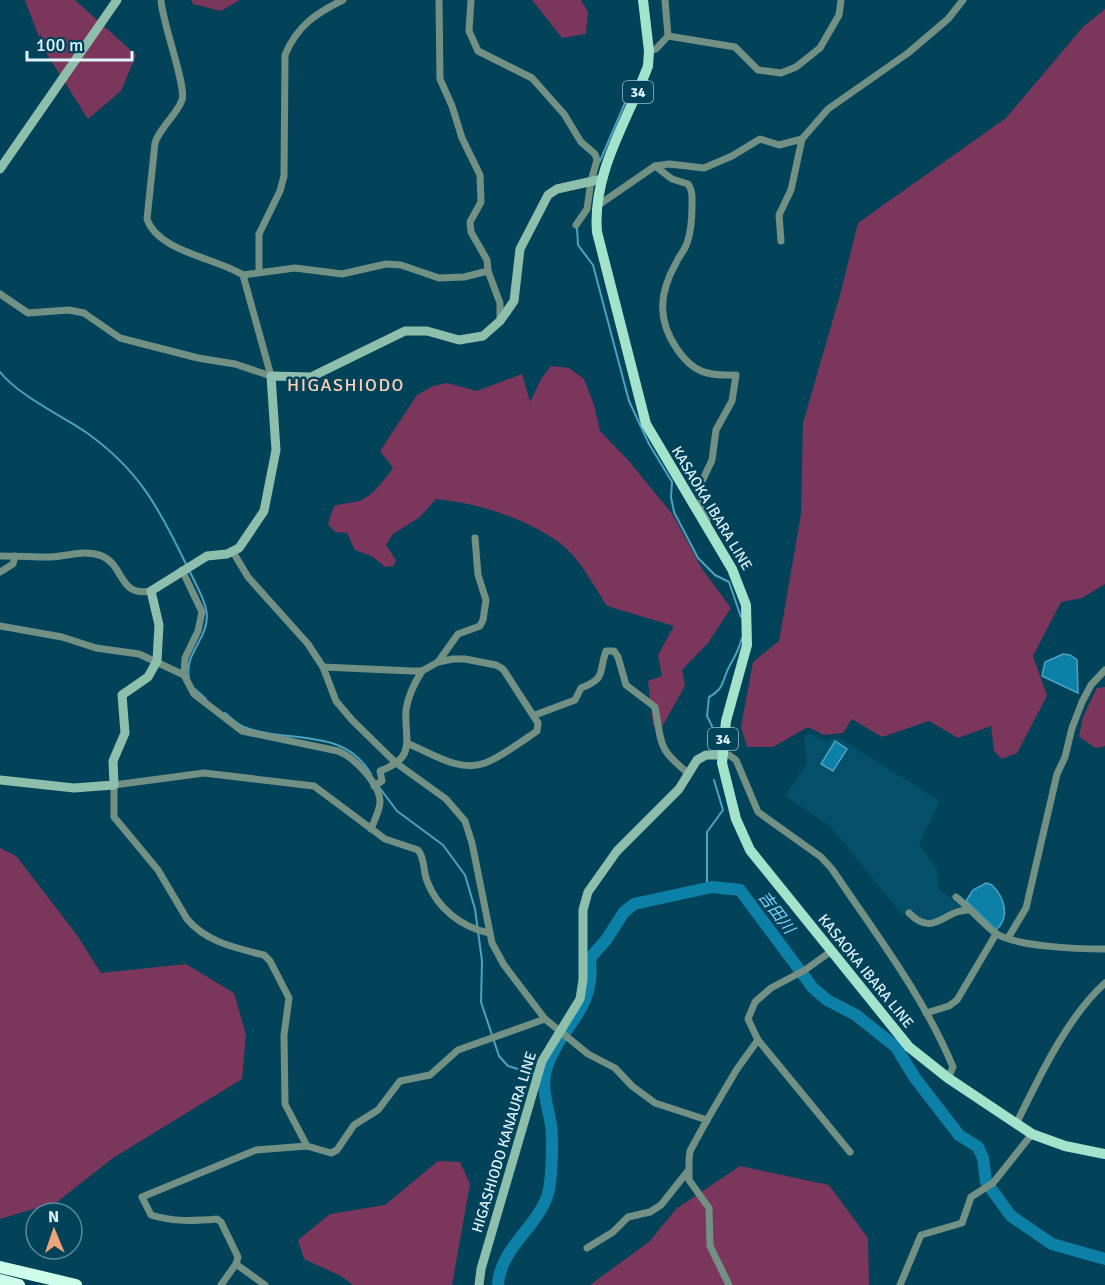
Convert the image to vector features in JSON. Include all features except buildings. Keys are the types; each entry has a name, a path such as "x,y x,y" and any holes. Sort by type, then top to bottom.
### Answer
{"highway":[{"path":"0,1267 76,1285"},
{"path":"0,1280 19,1285"}],"main road":[{"path":"0,169 117,0"},
{"name":"KASAOKA IBARA LINE","path":"643,0 649,51 648,66 607,161 596,180 600,249 642,412 656,443 738,580 748,619 744,658 726,721 722,754 722,771 730,802 750,850 830,952 909,1047 948,1078 1032,1134 1065,1146 1105,1154"},
{"path":"0,780 74,789 114,785 113,761 125,733 122,695 148,677 157,661 159,625 151,591 207,556 233,552 239,548 264,511 276,450 271,376 311,377 405,331 427,331 468,340 483,336 500,321 514,301 520,249 543,202 557,189 596,180"},
{"name":"HIGASHIODO KANAURA LINE","path":"479,1285 481,1269 538,1076 546,1054 565,1034 582,990 582,916 588,892 617,851 674,794 702,757 722,754"}],"street":[{"path":"161,0 164,24 184,93 178,108 158,134 155,143 147,219 150,228 165,241 243,275 259,271 295,268 342,274 386,264 401,265 439,278 464,277 488,271"},
{"path":"259,271 259,234 280,191 284,176 285,55 292,38 300,27 317,14 343,0"},
{"path":"439,0 440,79 452,106 462,138 480,176 481,202 470,222 471,232 487,260 488,271 500,303 500,321"},
{"path":"471,0 469,31 478,51 485,57 532,78 564,114 581,142 595,154 596,180 588,209 576,225"},
{"path":"649,51 656,49 668,36 665,0"},
{"path":"668,36 735,47 758,70 781,73 796,67 820,48 839,15 841,0"},
{"path":"781,242 779,215 791,190 802,139 828,109 908,53 948,19 963,0"},
{"path":"597,206 656,166 669,164 704,168 726,159 760,139 779,145 802,139"},
{"path":"656,166 672,179 688,184 692,194 688,241 675,264 661,299 660,309 663,322 672,342 696,372 714,376 736,375 732,401 716,430 712,460 698,490 707,517 707,525"},
{"path":"243,275 271,376"},
{"path":"0,294 28,313 69,310 84,313 120,338 198,358 235,364 271,376"},
{"path":"438,662 458,634 480,626 483,620 486,600 478,575 475,538"},
{"path":"0,556 54,557 89,552 106,558 113,564 124,584 132,590 151,591"},
{"path":"233,552 248,577 309,644 323,667 336,701 396,763 446,799 465,821 472,843 486,933 504,965 545,1018 588,1054 615,1068 632,1086 655,1103 707,1120"},
{"path":"0,572 13,564 15,556"},
{"path":"185,568 202,612 201,622 185,658 184,675 194,694 233,727 254,735 347,755 358,763 376,785 381,802 371,830"},
{"path":"0,626 62,636 96,648 130,652 157,661 184,675"},
{"path":"535,715 575,700 581,688 597,682 601,677 606,651 614,651 626,684 655,707 660,742 664,752 688,773"},
{"path":"323,667 391,672 422,671 438,662 465,659 496,665 503,669 535,715 537,731 485,763 476,765 444,760 409,744"},
{"path":"1008,938 1026,908 1057,774 1065,757 1076,718 1091,685 1105,670"},
{"path":"376,785 382,781 380,771 396,763 409,744 406,709 414,684 422,671"},
{"path":"722,754 736,760 758,812 827,863 892,957 926,1013 953,1067 948,1078"},
{"path":"307,1146 285,1104 284,1035 289,1002 280,980 264,955 227,946 192,926 154,865 114,817 114,785 204,773 314,786 391,843 418,850 421,854 427,882 437,899 456,920 486,933"},
{"path":"956,897 996,934 1059,947 1105,949"},
{"path":"909,913 918,921 931,924 960,911 971,910"},
{"path":"926,1013 949,1006 957,1000 996,934"},
{"path":"830,952 802,972 771,988 755,1002 748,1019 758,1040 850,1152"},
{"path":"1016,1125 1029,1098 1086,1000 1105,983"},
{"path":"220,1285 236,1264 238,1257 217,1219 189,1222 151,1215 142,1197 256,1150 307,1146 331,1153 337,1150 354,1125 378,1110 400,1081 430,1075 458,1050 545,1018"},
{"path":"729,1285 710,1246 709,1208 689,1180 690,1151 737,1069 758,1040"},
{"path":"900,1285 921,1235 962,1223 971,1197 993,1183 1032,1134"},
{"path":"587,1248 613,1232 628,1218 650,1212 661,1205 688,1171"},
{"path":"236,1264 265,1285"}],"shaded area":[{"path":"25,0 75,0 136,55 121,91 88,119 43,48"},
{"path":"191,0 240,0 221,11 193,4"},
{"path":"532,0 581,0 588,12 586,34 562,38"},
{"path":"1105,9 1105,584 1082,598 1061,602 1033,656 1047,696 1017,753 1002,759 994,751 991,726 958,738 929,721 882,737 852,719 843,733 824,735 808,727 773,747 747,747 741,727 753,662 779,641 801,514 803,423 858,223 1006,118 1083,27"},
{"path":"551,366 569,368 584,379 594,405 600,431 628,460 673,515 702,569 731,608 708,643 682,670 685,686 659,732 653,725 648,681 662,676 658,655 674,626 607,606 572,555 544,532 499,512 436,499 420,517 393,534 386,545 396,560 394,566 385,567 373,557 355,550 347,533 335,532 328,524 334,506 367,497 393,468 380,451 417,395 433,386 447,383 477,391 522,374 530,402 541,379"},
{"path":"1063,654 1070,655 1077,660 1078,693 1042,676 1045,662"},
{"path":"1105,687 1105,746 1096,748 1079,737 1083,717 1097,688"},
{"path":"808,733 828,742 831,738 839,738 940,801 919,844 937,870 939,889 963,907 933,921 920,920 910,910 902,915 831,827 785,796 807,763 804,740"},
{"path":"835,741 847,749 833,771 821,764"},
{"path":"0,848 16,856 77,935 101,973 186,964 234,993 246,1035 242,1079 113,1158 58,1201 24,1201 24,1212 0,1219"},
{"path":"986,883 992,885 1000,895 1004,907 1001,925 996,930 966,901 973,890"},
{"path":"438,1161 460,1162 470,1184 452,1285 353,1285 341,1276 304,1259 298,1240 330,1214 385,1205"},
{"path":"740,1166 829,1185 868,1238 869,1285 590,1285 650,1241 676,1209"}],"waterway":[{"path":"600,161 631,89"},
{"path":"577,228 578,245 593,265 629,401 649,444 672,482 671,497 674,512 698,558 715,575 729,582 741,617"},
{"path":"0,372 18,389 87,433 121,461 157,508 186,564"},
{"path":"189,678 188,669 192,654 206,625 207,616 203,599 190,572"},
{"path":"712,726 707,716 709,697 721,687 742,638"},
{"path":"195,689 206,699"},
{"path":"225,713 244,727 278,735 313,739 346,749 359,759 371,774"},
{"path":"707,888 707,832 723,810 714,780"},
{"path":"379,787 397,811 443,845 465,875 475,909 482,961 481,1002 499,1056 508,1066 534,1074"},
{"name":"吉田川","path":"498,1285 505,1260 536,1217 548,1194 552,1141 545,1090 546,1070 559,1041 582,1006 590,977 590,958 606,940 624,912 634,904 712,887 740,890 813,988 827,1000 856,1015 896,1047 915,1078 959,1135 978,1147 983,1158 986,1182 1011,1216 1052,1244 1105,1259"}],"district":[{"name":"HIGASHIODO","path":"346,385"}]}
